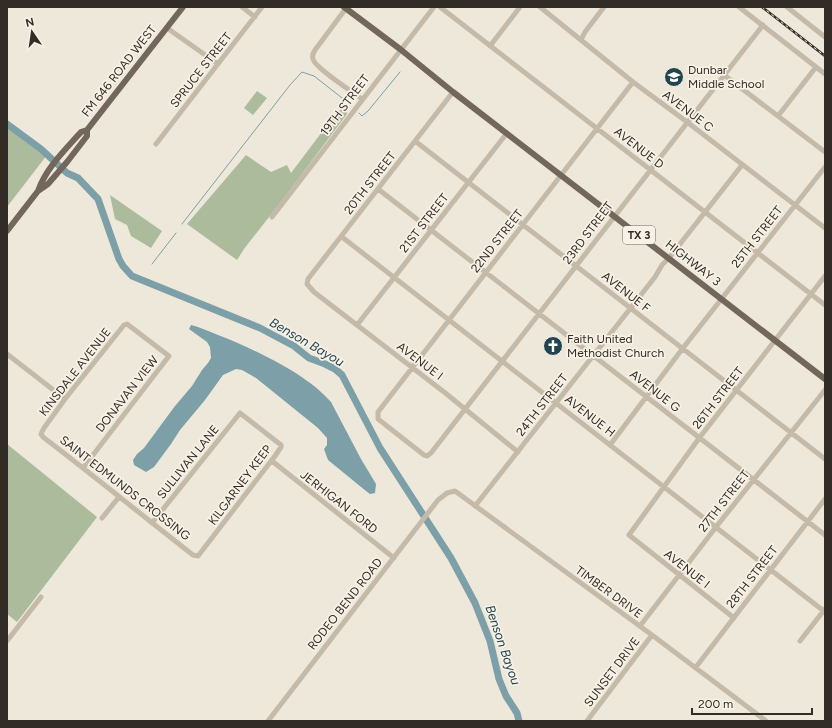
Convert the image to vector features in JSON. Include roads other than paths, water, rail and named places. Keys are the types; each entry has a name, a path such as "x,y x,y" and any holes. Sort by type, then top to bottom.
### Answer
{"main road":[{"name":"FM 646 ROAD WEST","path":"38,191 42,180 60,156 81,132 87,130 183,7"},
{"name":"TX 3","path":"346,8 453,92"},
{"name":"HIGHWAY 3","path":"453,92 825,379"},
{"name":"FM 646 ROAD WEST","path":"7,231 38,191 48,184 67,162 87,136 87,130"}],"street":[{"path":"242,7 255,17"},
{"name":"SPRUCE STREET","path":"156,144 262,7"},
{"name":"19TH STREET","path":"272,216 434,7"},
{"name":"AVENUE D","path":"440,7 825,305"},
{"path":"490,46 520,7"},
{"name":"AVENUE C","path":"540,7 633,82 825,228"},
{"path":"582,40 585,32 604,7"},
{"path":"739,7 825,74"},
{"path":"787,7 825,37"},
{"path":"346,8 315,50 313,60 320,68 362,99"},
{"name":"23RD STREET","path":"431,453 466,410 762,25"},
{"path":"167,28 218,64"},
{"path":"778,116 816,67"},
{"path":"724,75 825,152"},
{"name":"22ND STREET","path":"431,453 427,456 424,455 378,419 378,412 633,82"},
{"name":"20TH STREET","path":"309,286 307,284 308,279 453,92"},
{"name":"21ST STREET","path":"357,325 507,133"},
{"name":"AVENUE F","path":"416,141 468,183 523,224 825,459"},
{"name":"24TH STREET","path":"475,506 594,356 655,277 662,264 669,258 742,165"},
{"name":"25TH STREET","path":"610,444 825,167"},
{"name":"AVENUE G","path":"378,189 825,535"},
{"name":"AVENUE H","path":"342,237 825,611"},
{"name":"26TH STREET","path":"629,535 700,437 825,276"},
{"name":"AVENUE I","path":"309,286 314,292 518,452"},
{"name":"KINSDALE AVENUE","path":"41,434 65,399 124,324 127,324"},
{"name":"DONAVAN VIEW","path":"83,468 169,356 127,324"},
{"path":"7,354 65,399"},
{"name":"27TH STREET","path":"640,626 716,527 825,390"},
{"name":"SULLIVAN LANE","path":"152,523 240,414 281,445"},
{"name":"SAINT EDMUNDS CROSSING","path":"41,434 152,523 194,555 198,556"},
{"name":"KILGARNEY KEEP","path":"198,556 272,461 281,445"},
{"name":"JERHIGAN FORD","path":"272,461 394,558"},
{"name":"TIMBER DRIVE","path":"438,500 447,493 455,491 696,667 766,721"},
{"path":"102,518 119,497"},
{"name":"28TH STREET","path":"696,667 825,499"},
{"name":"RODEO BEND ROAD","path":"268,721 438,500"},
{"name":"AVENUE I","path":"629,535 734,618"},
{"path":"7,641 41,597"},
{"path":"800,641 825,611"},
{"name":"SUNSET DRIVE","path":"587,721 652,635"}],"water":[{"path":"191,325 226,338 267,357 296,373 321,392 331,402 376,484 375,493 370,494 328,460 324,449 327,445 327,438 318,428 256,378 242,370 236,369 223,375 205,400 180,430 154,467 146,472 134,465 133,460 137,454 144,448 192,386 211,358 210,347 207,342 189,329"}],"waterway":[{"path":"182,224 290,85 302,72 314,76 351,105"},
{"path":"359,113 362,116 368,111 400,72"},
{"name":"Benson Bayou","path":"7,124 41,149 67,173 78,178 98,199 119,259 132,276 260,328 294,346 309,358 335,369 342,375 380,448 451,558 475,603 490,641 499,679 506,696 517,713 519,721"},
{"path":"152,264 176,233"}],"railway":[{"path":"762,7 825,56"}],"place":[{"name":"Dunbar Middle School","path":"674,77"},
{"name":"Faith United Methodist Church","path":"553,346"}]}
